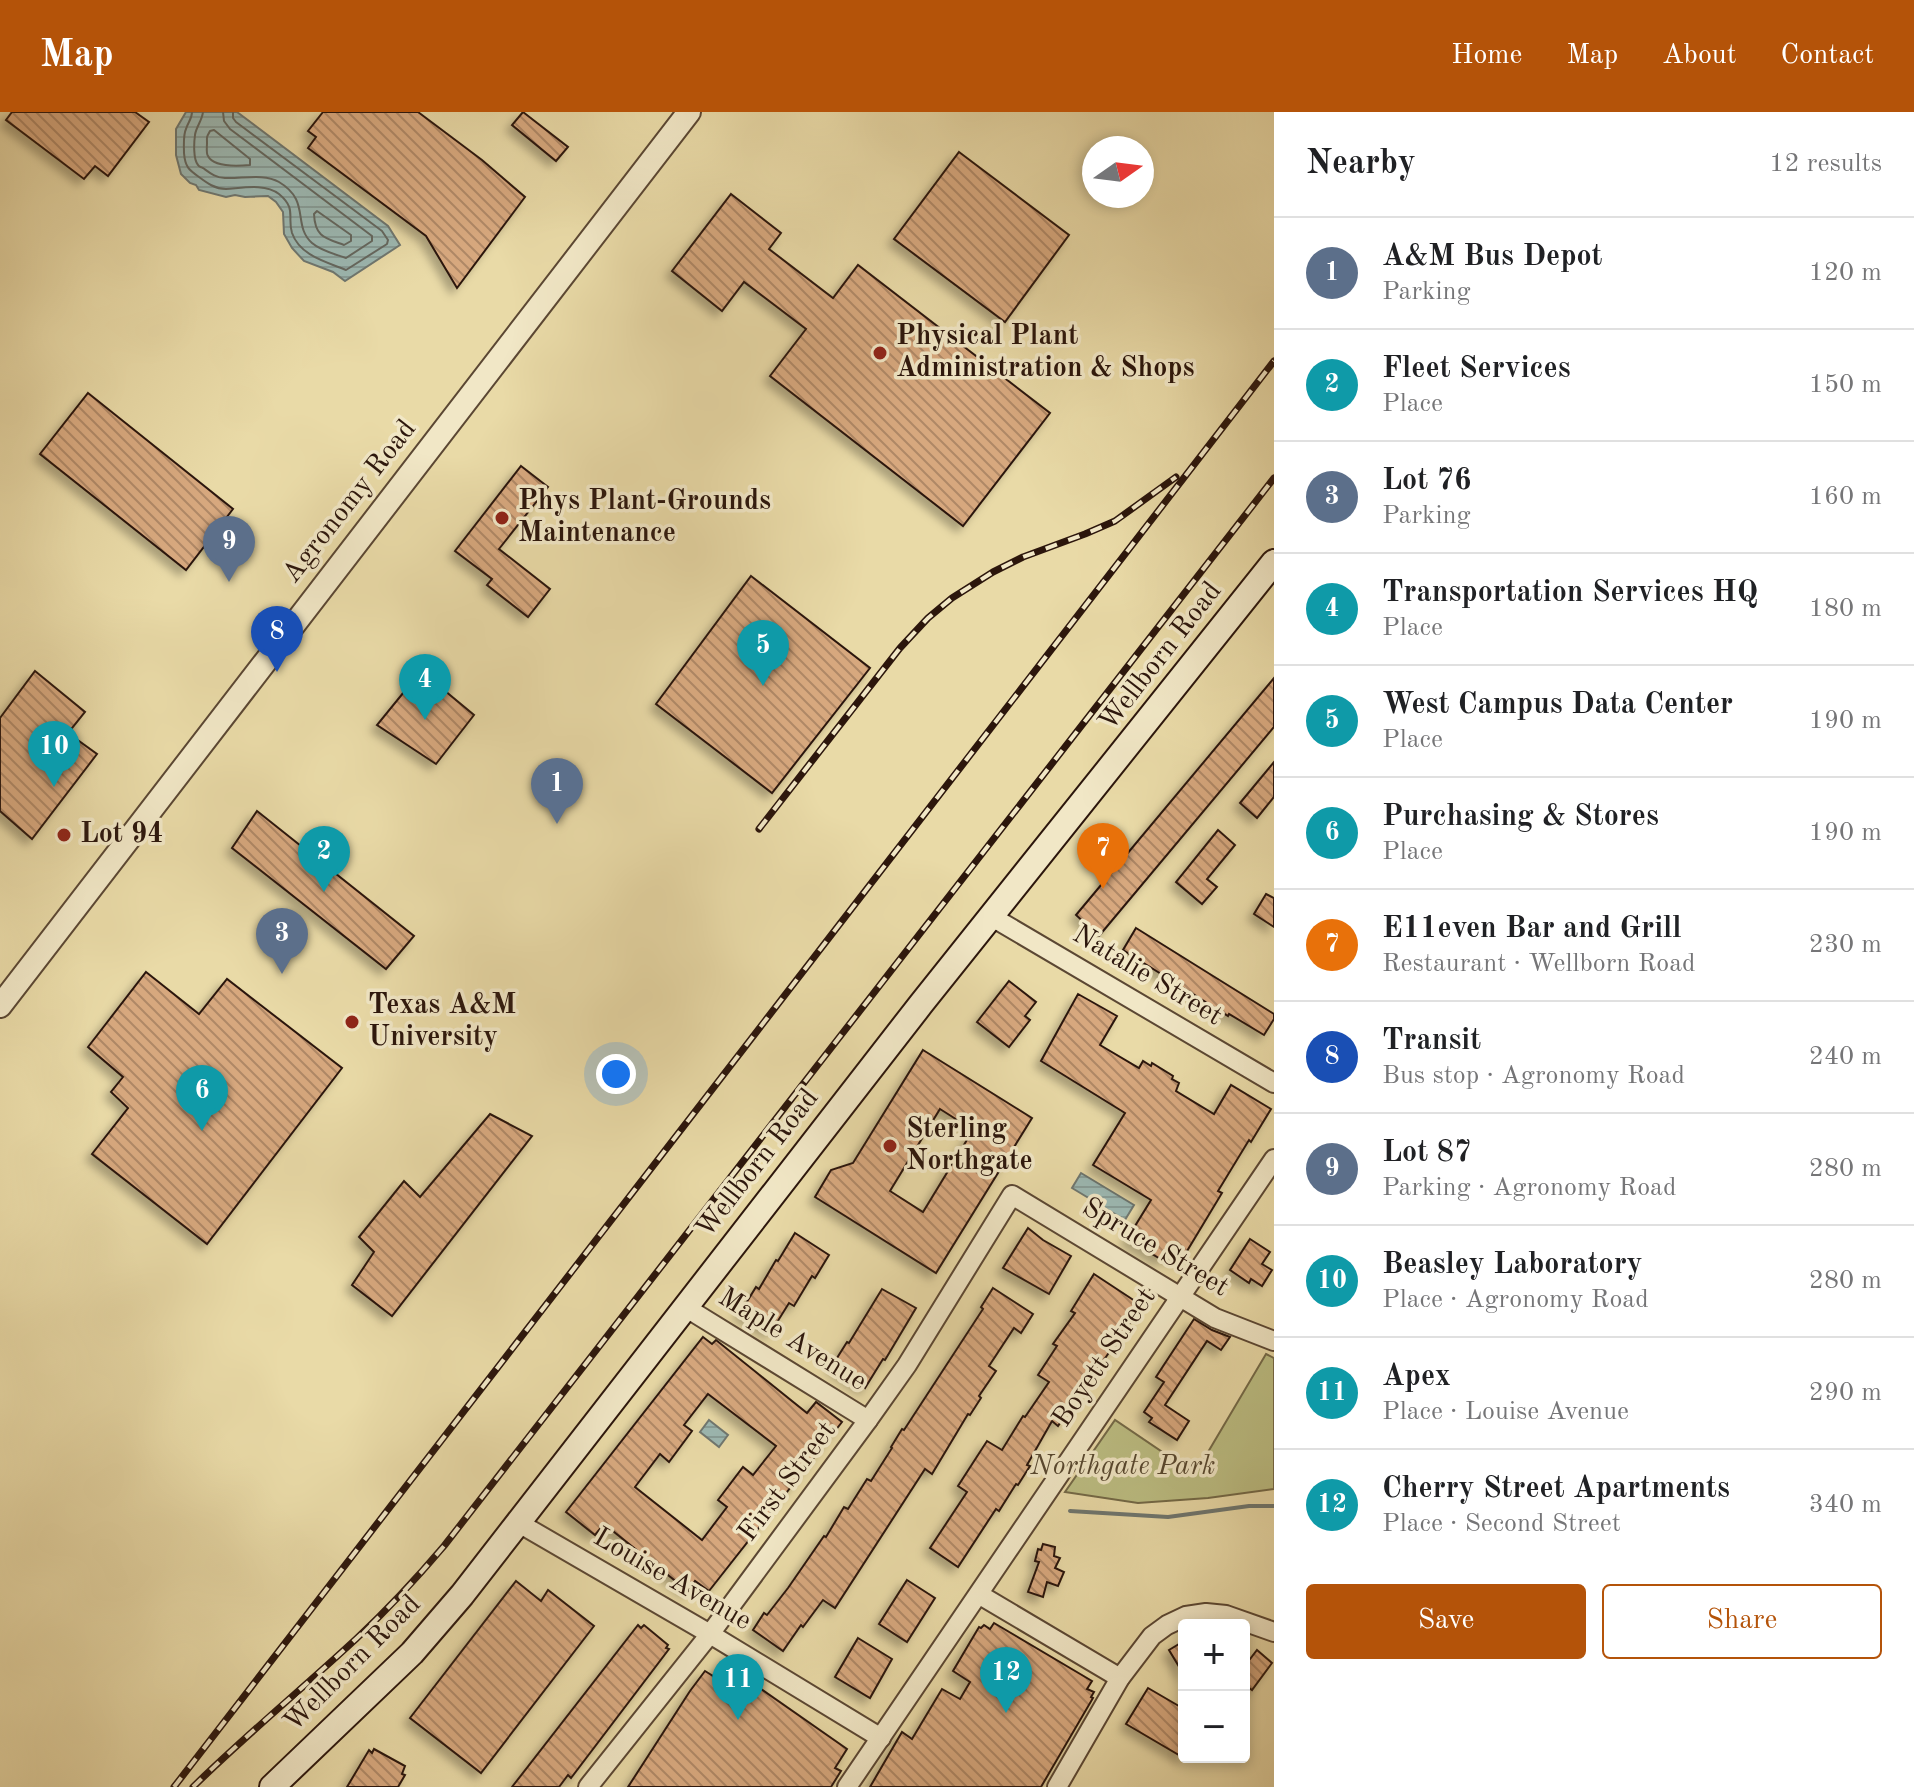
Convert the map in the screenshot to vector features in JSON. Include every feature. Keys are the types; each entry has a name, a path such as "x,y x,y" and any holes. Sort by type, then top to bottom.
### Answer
{"main road":[{"name":"Wellborn Road","path":"272,1787 412,1653 462,1595 921,1004 1274,562"}],"street":[{"name":"Agronomy Road","path":"0,1006 689,112"},
{"name":"Natalie Street","path":"992,917 1274,1083"},
{"name":"Boyett Street","path":"847,1787 1274,1159"},
{"name":"Spruce Street","path":"1012,1195 1215,1318 1274,1341"},
{"name":"First Street","path":"588,1787 710,1634 868,1420 907,1365 1012,1195"},
{"name":"Maple Avenue","path":"685,1307 868,1420"},
{"name":"Louise Avenue","path":"517,1522 881,1738"},
{"path":"980,1595 1120,1678"},
{"path":"1057,1787 1120,1678 1152,1636 1167,1625 1186,1616 1206,1613 1226,1615 1274,1632"}],"green space":[{"name":"Northgate Park","path":"1266,1354 1274,1358 1274,1489 1138,1503 1065,1492 1115,1420 1195,1474"}],"water":[{"path":"186,112 237,112 388,226 400,245 345,281 333,272 304,261 284,234 283,212 268,196 226,197 199,190 181,174 176,155 176,129"},
{"path":"1081,1173 1134,1205 1125,1220 1072,1188"},
{"path":"709,1420 728,1435 719,1447 700,1432"}],"building":[{"path":"12,112 135,112 149,122 108,176 95,166 84,179 6,120"},
{"path":"323,112 418,112 525,197 457,288 426,236 308,148 316,137 308,131"},
{"path":"523,112 568,147 556,161 512,125"},
{"path":"959,152 1069,235 1005,322 894,239"},
{"name":"Physical Plant Administration & Shops","path":"731,194 781,233 769,249 833,298 858,265 1050,413 963,526 770,376 806,329 744,282 722,311 672,271"},
{"path":"88,393 233,509 186,570 40,454"},
{"name":"Phys Plant-Grounds Maintenance","path":"521,466 548,487 499,549 550,589 528,617 487,585 492,579 455,551"},
{"path":"751,576 870,668 772,793 656,704"},
{"path":"35,671 85,712 68,733 97,754 32,839 0,811 0,718"},
{"path":"421,671 474,715 436,764 377,725"},
{"path":"1274,678 1274,727 1099,936 1076,915"},
{"path":"1274,762 1274,797 1257,818 1240,803"},
{"path":"257,811 414,936 386,969 232,848"},
{"path":"1218,830 1235,845 1207,879 1217,887 1202,904 1176,882"},
{"path":"1266,894 1274,898 1274,927 1254,914"},
{"path":"1136,928 1274,1014 1264,1035 1123,950"},
{"path":"146,972 199,1014 227,979 342,1068 207,1244 92,1154 128,1108 111,1092 123,1077 88,1047"},
{"path":"1009,981 1036,1002 1025,1016 1030,1020 1009,1047 977,1022"},
{"path":"1078,994 1117,1016 1100,1045 1139,1068 1143,1061 1151,1066 1152,1063 1179,1083 1176,1091 1214,1114 1231,1085 1271,1109 1218,1191 1222,1193 1184,1256 1181,1254 1177,1260 1166,1254 1162,1260 1127,1239 1151,1200 1093,1165 1125,1113 1041,1061"},
{"name":"Sterling Northgate","path":"923,1050 1032,1118 936,1273 815,1197 831,1170 853,1163","holes":["940,1109 973,1130 923,1212 890,1191"]},
{"path":"490,1114 532,1136 392,1316 352,1285 374,1252 359,1237 404,1181 420,1197"},
{"path":"1028,1228 1071,1256 1049,1294 1003,1268"},
{"path":"795,1233 829,1255 794,1306 789,1303 771,1332 740,1313"},
{"path":"1250,1239 1270,1252 1262,1264 1272,1270 1262,1286 1251,1279 1249,1283 1230,1270"},
{"path":"1094,1274 1141,1305 1058,1426 1052,1421 1018,1485 999,1511 996,1509 958,1567 930,1548 967,1492 958,1486 987,1441 1002,1450 1049,1382 1038,1375 1057,1346 1053,1344 1075,1313 1071,1311"},
{"path":"993,1288 1033,1314 1021,1333 1014,1328 989,1366 996,1371 979,1396 981,1398 932,1474 925,1469 835,1608 823,1600 783,1651 753,1630 826,1537 844,1507 848,1509 867,1479 871,1481 983,1309 981,1307"},
{"path":"882,1289 916,1308 865,1388 832,1366"},
{"path":"1194,1319 1230,1337 1221,1350 1207,1341 1165,1405 1189,1421 1177,1440 1149,1422 1152,1418 1144,1412 1164,1382 1156,1377"},
{"path":"703,1337 712,1344 716,1340 807,1413 816,1402 842,1422 709,1591 695,1581 688,1591 604,1524 595,1535 566,1512","holes":["708,1394 776,1446 753,1475 743,1467 718,1500 727,1507 702,1540 635,1487 660,1454 669,1462 692,1431 684,1425"]},
{"path":"1043,1544 1055,1547 1054,1556 1060,1558 1055,1568 1064,1572 1058,1586 1047,1582 1043,1597 1028,1592 1039,1562 1035,1561 1038,1549 1041,1550"},
{"path":"907,1580 935,1598 907,1642 879,1624"},
{"path":"516,1581 541,1601 548,1590 594,1626 481,1773 410,1718"},
{"path":"994,1623 1092,1681 1087,1689 1094,1692 1093,1698 1041,1787 870,1787 902,1732 912,1739 942,1689 960,1699 970,1682 953,1671 979,1627 984,1625 990,1629"},
{"path":"638,1625 641,1628 644,1625 669,1649 571,1778 568,1775 559,1787 512,1787"},
{"path":"858,1638 892,1659 870,1698 835,1677"},
{"path":"1178,1645 1178,1665 1169,1650"},
{"path":"1257,1650 1272,1663 1252,1690 1250,1688 1250,1659"},
{"path":"719,1667 727,1672 731,1668 847,1749 835,1768 841,1771 831,1787 628,1787 705,1671 713,1676"},
{"path":"1148,1688 1178,1706 1178,1754 1126,1724"},
{"path":"374,1749 405,1766 402,1774 405,1775 398,1787 347,1787 369,1750 372,1753"}],"waterway":[{"path":"1070,1511 1168,1517 1249,1506 1274,1506"}],"railway":[{"path":"174,1787 1274,361"},
{"path":"759,829 900,648 928,618 952,598 993,572 1115,521 1176,477"},
{"path":"193,1787 368,1628 444,1546 1274,478"}],"place":[{"name":"Physical Plant Administration & Shops","path":"880,353"},
{"name":"Phys Plant-Grounds Maintenance","path":"502,518"},
{"name":"Lot 87","path":"229,582"},
{"name":"Transit","path":"277,672"},
{"name":"West Campus Data Center","path":"763,686"},
{"name":"Transportation Services HQ","path":"425,720"},
{"name":"Beasley Laboratory","path":"54,787"},
{"name":"A&M Bus Depot","path":"557,824"},
{"name":"Lot 94","path":"64,835"},
{"name":"E11even Bar and Grill","path":"1103,889"},
{"name":"Fleet Services","path":"324,892"},
{"name":"Lot 76","path":"282,974"},
{"name":"Texas A&M University","path":"352,1022"},
{"name":"Purchasing & Stores","path":"202,1131"},
{"name":"Sterling Northgate","path":"890,1146"},
{"name":"Cherry Street Apartments","path":"1006,1713"},
{"name":"Apex","path":"738,1720"}]}
